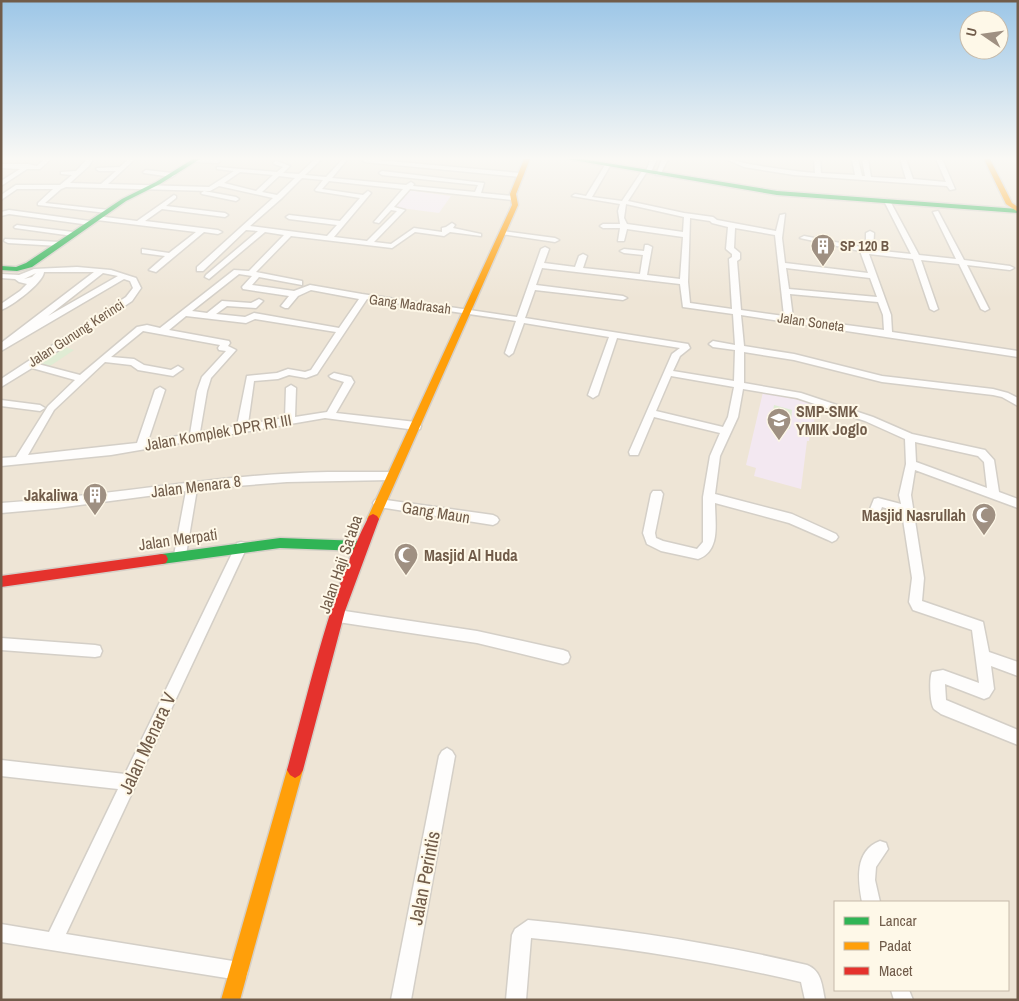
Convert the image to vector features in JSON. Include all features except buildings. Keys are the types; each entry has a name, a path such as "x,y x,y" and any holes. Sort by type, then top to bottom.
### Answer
{"street":[{"path":"56,206 107,211"},
{"path":"1,302 18,290 22,279 59,244 116,206"},
{"path":"200,269 271,206"},
{"path":"330,238 357,206"},
{"path":"377,222 393,206"},
{"name":"Jalan Haji Sa'aba","path":"230,1000 338,616 361,546 514,206"},
{"path":"621,238 624,226 620,215 622,206"},
{"path":"641,206 713,219 714,222 732,226 778,233"},
{"path":"889,206 916,257 934,309"},
{"path":"958,206 1018,210"},
{"path":"978,207 997,206"},
{"path":"138,223 160,207 225,215"},
{"path":"370,242 402,210 391,208"},
{"path":"275,231 295,210"},
{"path":"1,214 9,212 218,232"},
{"path":"936,212 985,309"},
{"path":"540,265 684,282 686,215"},
{"path":"783,215 778,233 789,319"},
{"path":"289,217 342,223"},
{"path":"603,226 624,226 686,234"},
{"path":"657,494 649,533 651,541 661,546 698,554 706,549 709,542 709,497 715,456 732,417 739,384 740,348 733,270 733,259 736,259 736,254 730,248 732,226"},
{"path":"18,227 73,234"},
{"path":"247,228 393,246 414,230 444,234 450,227"},
{"path":"437,228 450,227 478,235"},
{"path":"208,277 264,230"},
{"path":"153,270 201,231"},
{"path":"290,233 253,275 246,287 295,294"},
{"path":"503,233 555,240"},
{"path":"870,233 867,250 872,276 887,315 886,333"},
{"path":"804,238 916,257 1008,267 1001,255"},
{"path":"8,240 59,244"},
{"path":"509,353 545,249"},
{"path":"624,251 647,250 643,278"},
{"path":"145,251 171,255"},
{"path":"578,270 583,256"},
{"path":"781,266 872,276"},
{"path":"1,268 32,271"},
{"name":"Jalan Gunung Kerinci","path":"1,384 129,299 136,291 137,284 124,276 101,271 56,269 32,271"},
{"path":"1,308 24,293 32,271"},
{"path":"1,348 101,271"},
{"path":"162,331 236,273 299,283"},
{"path":"1,276 22,279"},
{"path":"12,340 124,276"},
{"name":"Jalan Soneta","path":"684,282 686,305 886,333 1018,354"},
{"path":"285,306 295,294 312,287 364,297"},
{"path":"532,287 623,298"},
{"path":"785,291 882,300"},
{"name":"Gang Madrasah","path":"242,429 250,378 278,376 288,372 311,374 316,370 343,331 364,297 685,346 686,348 676,354 669,372"},
{"path":"210,316 225,303 253,306 259,301"},
{"path":"183,313 246,320 254,316 343,331"},
{"path":"43,314 55,317"},
{"path":"20,459 51,408 103,359 140,329 144,328 226,343 222,348 232,350 206,377 194,438"},
{"path":"593,396 614,335"},
{"path":"714,344 794,357 882,379 993,392 1005,395 1018,403"},
{"path":"103,359 134,362 142,368 173,373 178,369"},
{"path":"29,364 77,377"},
{"path":"634,452 669,372 739,384 813,400 870,419 910,437 977,452 989,460 994,496"},
{"path":"330,415 349,382 348,379 334,376"},
{"path":"290,419 291,388"},
{"path":"142,444 160,390"},
{"path":"1,404 40,408"},
{"path":"650,412 726,431"},
{"name":"Jalan Komplek DPR RI III","path":"1,462 97,452 194,438 290,419 330,415 416,426"},
{"path":"910,437 911,464 906,495 918,578 914,595 916,604 978,626 983,658 986,692 937,677 939,704 946,709 1018,738"},
{"path":"911,464 1018,504"},
{"name":"Jalan Menara 8","path":"1,508 77,501 192,486 329,476 391,476"},
{"path":"180,555 192,486"},
{"path":"709,497 792,519 832,537"},
{"path":"874,514 878,502 908,510"},
{"name":"Gang Maun","path":"380,503 493,520"},
{"name":"Jalan Merpati","path":"1,582 180,555 280,543 361,546"},
{"name":"Jalan Menara V","path":"54,940 241,547"},
{"path":"338,616 477,637 564,657"},
{"path":"1,644 96,651"},
{"path":"983,658 1018,669"},
{"name":"Jalan Perintis","path":"401,1000 447,756"},
{"path":"1,768 129,782"},
{"path":"871,901 866,866 871,856 880,849"},
{"path":"516,1000 521,935 528,929 597,934 738,957 807,974 812,981 814,1000"},
{"path":"1,933 239,971"}],"shaded area":[{"path":"1,206 1018,206 1018,1000 1,1000"},
{"path":"394,206 444,206 439,213 393,207"},
{"name":"SMP-SMK YMIK Joglo","path":"763,392 816,404 813,433 810,432 809,441 807,441 801,489 754,476 756,468 746,465"}],"green space":[{"path":"62,346 74,350 47,368 35,364"},
{"path":"774,405 792,410 790,429 771,424"}],"traffic: fast":[{"path":"1,268 17,269 29,265 116,206"},
{"path":"947,206 1018,211"},
{"path":"162,559 280,543 361,546"}],"traffic: slow":[{"path":"373,519 515,206"},
{"path":"1012,206 1018,210"},
{"path":"230,1000 295,770"}],"traffic: jam":[{"path":"295,770 339,611 360,549 373,519"},
{"path":"1,582 162,559"}],"place":[{"name":"SP 120 B","path":"823,267"},
{"name":"SMP-SMK YMIK Joglo","path":"779,441"},
{"name":"Jakaliwa","path":"95,516"},
{"name":"Masjid Nasrullah","path":"984,536"},
{"name":"Masjid Al Huda","path":"406,576"}]}
